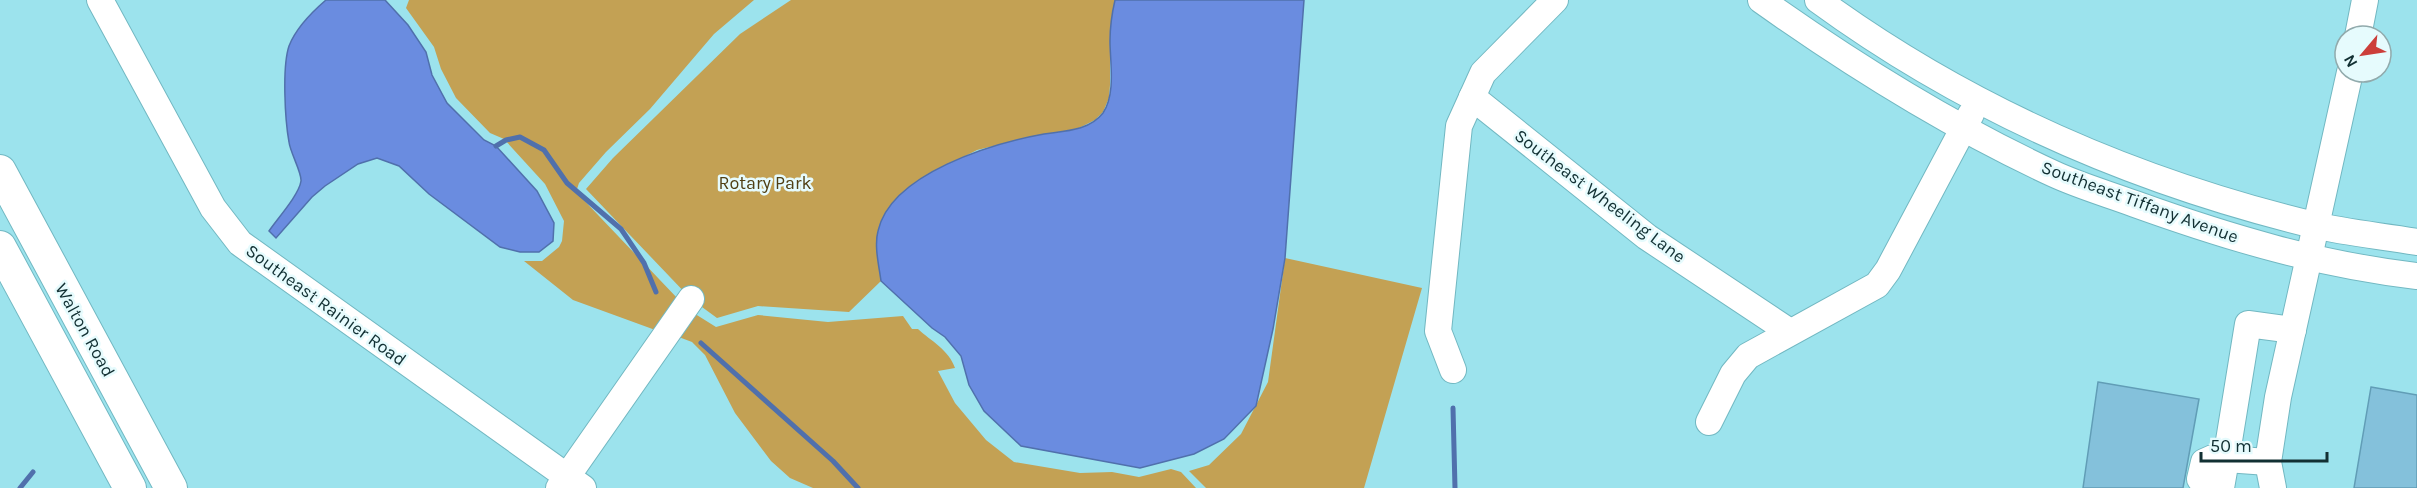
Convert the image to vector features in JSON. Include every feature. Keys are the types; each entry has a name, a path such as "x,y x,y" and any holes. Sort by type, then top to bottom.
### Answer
{"main road":[{"name":"Walton Road","path":"0,171 171,488"},
{"name":"Walton Road","path":"0,247 130,488"}],"street":[{"name":"Southeast Rainier Road","path":"100,0 213,208 240,243 569,484"},
{"path":"1453,370 1438,331 1459,126 1483,73 1555,0"},
{"name":"Southeast Tiffany Avenue","path":"1761,0 1838,54 1962,129 2056,175 2211,231 2310,258 2417,276"},
{"name":"Southeast Tiffany Avenue","path":"1818,0 1859,30 1979,101 2078,148 2236,204 2317,225 2417,242"},
{"path":"2361,24 2366,0"},
{"path":"2273,488 2268,462 2278,397 2347,84"},
{"name":"Southeast Wheeling Lane","path":"1472,97 1647,237 1791,332"},
{"path":"1709,422 1733,374 1748,356 1877,285 1888,270 1979,101"},
{"path":"569,484 691,299"},
{"path":"2211,483 2226,459 2248,324 2293,330"},
{"path":"2226,459 2268,462"}],"green space":[{"path":"409,0 754,0 714,34 650,109 606,152 579,183 577,189 579,195 679,300 658,331 573,300 524,261 542,261 559,247 562,241 564,221 545,184 504,139 490,133 456,98 441,69 434,47 406,8"},
{"name":"Rotary Park","path":"791,0 1115,0 1110,38 1109,98 1103,112 1095,120 1075,130 1044,134 977,150 919,181 877,232 881,281 849,312 758,306 717,318 691,299 586,189 613,158 740,34"},
{"path":"1285,258 1422,288 1364,488 1206,488 1189,471 1209,465 1241,434 1268,382"},
{"path":"692,312 716,327 758,315 828,322 903,316 912,329 918,329 949,356 955,368 938,371 955,403 986,440 1014,462 1080,473 1112,472 1139,477 1171,469 1181,472 1196,488 813,488 790,478 771,461 735,413 705,355 692,342 676,336"}],"water":[{"path":"326,0 385,0 408,25 426,52 432,75 447,103 484,140 496,146 537,191 554,223 553,241 539,252 520,252 500,247 429,194 399,166 377,158 358,164 325,186 312,197 276,238 269,231 292,200 301,181 290,146 286,121 285,80 289,46 305,21"},
{"path":"1115,0 1304,0 1285,258 1273,329 1256,406 1224,439 1194,454 1140,468 1021,446 984,411 969,385 961,356 945,337 881,281 877,249 878,231 887,211 902,193 923,177 973,153 1023,138 1083,127 1103,113 1110,97 1110,36"}],"building":[{"path":"2098,382 2199,399 2183,488 2083,488"},
{"path":"2371,387 2417,395 2417,488 2354,488"}],"waterway":[{"path":"496,146 506,140 520,137 544,150 567,183 621,229 644,263 656,292"},
{"path":"701,343 833,461 858,488"},
{"path":"1453,408 1455,488"},
{"path":"20,488 33,472"}]}
